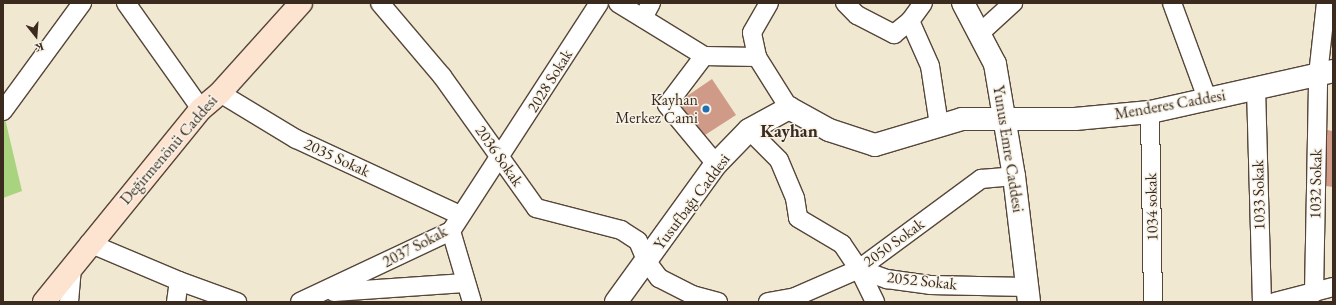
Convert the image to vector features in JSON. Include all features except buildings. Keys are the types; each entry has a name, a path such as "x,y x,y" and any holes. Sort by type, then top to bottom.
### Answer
{"main road":[{"name":"Değirmenönü Caddesi","path":"44,302 72,265 201,109 220,93 301,3"}],"street":[{"path":"3,110 82,3"},
{"path":"126,3 201,109"},
{"name":"2036 Sokak","path":"380,3 442,76 536,208 621,230 638,241 647,262"},
{"name":"2028 Sokak","path":"500,158 599,3"},
{"path":"618,3 647,11 704,56 757,57"},
{"path":"769,3 752,33 757,57 789,108 829,130 875,145 962,119 1005,120"},
{"path":"845,3 856,15 894,34 910,21 923,3"},
{"name":"Yunus Emre Caddesi","path":"963,3 995,64 1014,176 1028,295"},
{"path":"980,33 1013,3"},
{"path":"1172,3 1208,101"},
{"name":"1032 Sokak","path":"1314,293 1326,73 1326,3"},
{"path":"910,21 930,66 939,126"},
{"path":"704,56 667,105 716,164"},
{"name":"Menderes Caddesi","path":"1005,120 1075,119 1150,112 1208,101 1256,88 1326,73"},
{"name":"1033 Sokak","path":"1256,88 1262,302"},
{"name":"2035 Sokak","path":"220,93 296,139 460,215"},
{"name":"Yusufbağı Caddesi","path":"616,302 647,262 716,164 750,130 789,108"},
{"name":"1034 sokak","path":"1150,112 1153,302"},
{"path":"750,130 779,160 795,198 798,218 842,244 859,268 875,302"},
{"name":"2037 Sokak","path":"300,302 323,293 451,231 460,215 500,158"},
{"name":"2050 Sokak","path":"768,302 795,297 859,268 981,180 1014,176"},
{"path":"451,231 464,283 472,302"},
{"path":"90,243 179,281 237,302"},
{"path":"647,262 659,278 692,295 710,301"},
{"path":"68,302 72,265"},
{"name":"2052 Sokak","path":"859,268 887,279 1028,295"},
{"path":"176,302 179,281"},
{"path":"323,293 408,294 464,283"},
{"path":"1275,302 1333,287"}],"green space":[{"path":"3,110 22,191 3,198"}],"place":[{"name":"Kayhan Merkez Cami","path":"706,109"}],"district":[{"name":"Kayhan","path":"789,131"}]}
